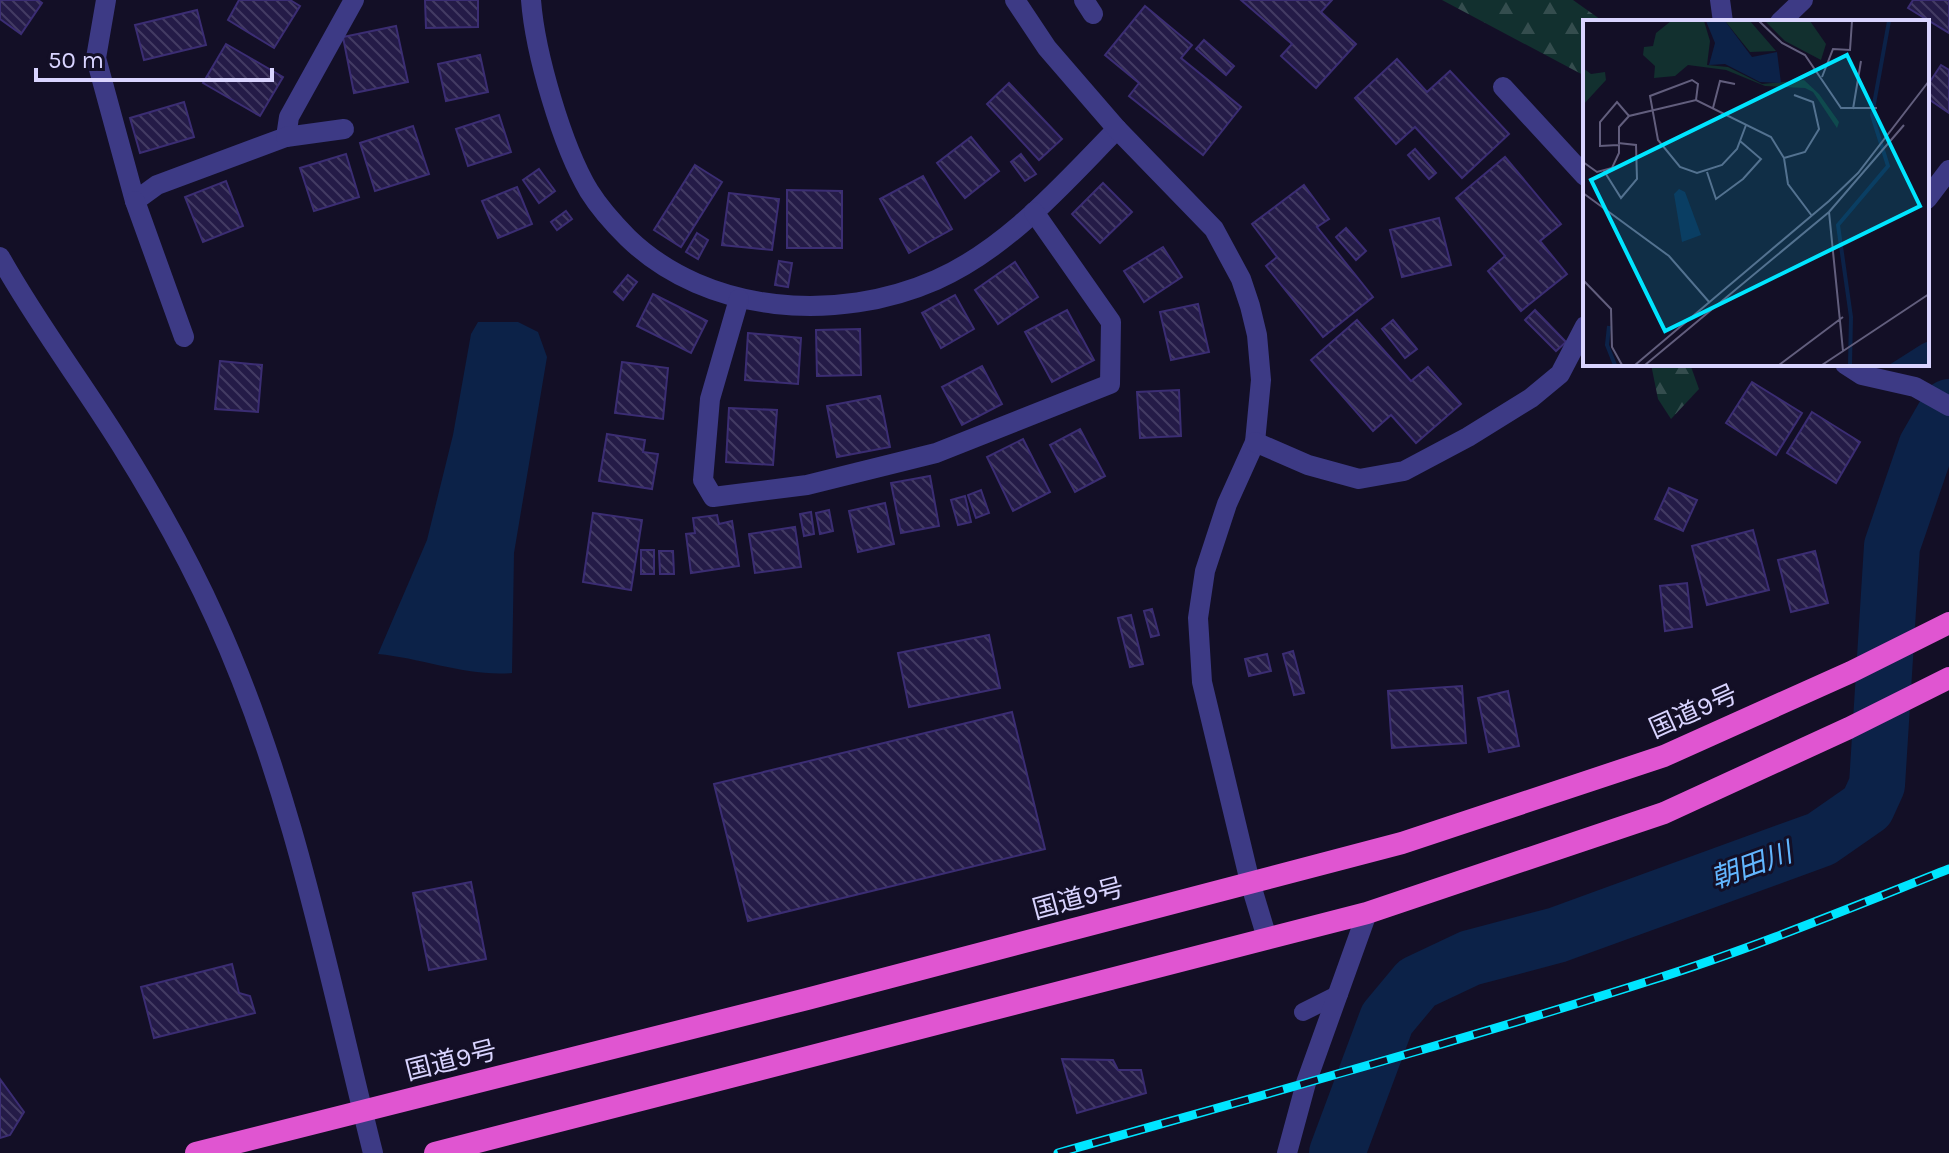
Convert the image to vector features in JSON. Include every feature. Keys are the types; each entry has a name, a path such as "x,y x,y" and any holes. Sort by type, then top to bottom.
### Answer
{"highway":[{"name":"国道9号","path":"196,1153 807,999 1402,843 1664,756 1851,672 1949,623"},
{"path":"435,1153 1367,913 1664,813 1949,678"}],"street":[{"path":"106,0 96,58 135,201 184,337"},
{"path":"286,137 289,117 354,0"},
{"path":"531,0 538,50 561,129 589,192 628,239 679,275 739,299 796,306 850,305 897,295 938,279 990,248 1034,212 1117,129"},
{"path":"1015,0 1047,48 1117,129 1214,229 1241,279 1257,335 1261,380 1255,442 1222,518 1205,571 1198,618 1202,682 1250,882 1267,938"},
{"path":"1720,0 1723,20"},
{"path":"1782,20 1803,0"},
{"path":"1503,87 1583,174"},
{"path":"135,201 157,185 286,137 344,129"},
{"path":"1929,196 1949,170"},
{"path":"739,299 710,399 703,480 713,497 807,485 936,453 1110,384 1111,322 1034,212"},
{"path":"0,257 121,445 164,519 215,618 254,707 316,915 373,1153"},
{"path":"1255,442 1308,465 1359,479 1404,471 1531,398 1560,374 1583,330"},
{"path":"1848,366 1862,375 1915,387 1949,406"},
{"path":"1287,1153 1306,1083 1367,913"}],"lane":[{"path":"1303,1012 1339,994"}],"green space":[{"path":"1442,0 1573,0 1601,20 1583,20 1583,75"},
{"path":"1651,366 1691,366 1699,389 1671,419 1658,399"}],"water":[{"path":"478,322 518,322 538,332 547,357 514,553 512,673 462,670 378,654 427,540 453,435 471,334"}],"building":[{"path":"0,0 38,0 42,3 21,34 0,19"},
{"path":"239,0 290,0 300,6 274,48 228,20"},
{"path":"425,0 478,0 478,27 426,28"},
{"path":"1241,0 1332,0 1321,12 1356,44 1316,88 1281,56 1292,44"},
{"path":"1913,0 1949,0 1949,33 1929,20 1908,8"},
{"path":"1145,6 1192,45 1181,58 1241,107 1203,155 1129,96 1139,83 1105,55"},
{"path":"197,10 206,45 144,60 135,25"},
{"path":"396,26 408,82 354,93 343,37"},
{"path":"1204,40 1234,66 1226,75 1196,49"},
{"path":"226,44 283,77 260,116 203,83"},
{"path":"480,55 488,92 446,101 438,64"},
{"path":"1397,59 1427,92 1450,71 1509,134 1462,178 1415,127 1396,144 1355,98"},
{"path":"1941,65 1949,70 1949,113 1929,99 1929,83"},
{"path":"1009,83 1062,139 1039,160 987,104"},
{"path":"184,102 194,137 140,153 130,118"},
{"path":"499,115 511,152 468,166 456,129"},
{"path":"413,126 429,174 375,191 360,143"},
{"path":"971,137 999,171 965,198 937,163"},
{"path":"1415,149 1436,173 1429,179 1408,155"},
{"path":"346,154 359,197 314,211 300,168"},
{"path":"1021,154 1036,174 1025,181 1011,162"},
{"path":"1505,157 1561,224 1540,241 1567,274 1521,311 1488,271 1505,256 1456,198"},
{"path":"695,165 722,182 681,247 654,230"},
{"path":"539,169 555,191 539,203 523,180"},
{"path":"923,176 952,229 909,253 880,199"},
{"path":"226,181 243,226 203,242 185,197"},
{"path":"1103,183 1132,212 1100,243 1072,214"},
{"path":"1304,185 1329,219 1317,227 1373,297 1323,337 1266,266 1277,257 1252,224"},
{"path":"517,187 532,224 498,238 482,201"},
{"path":"787,190 842,191 842,248 787,248"},
{"path":"729,193 779,199 772,250 722,245"},
{"path":"566,211 572,219 557,230 551,222"},
{"path":"1439,218 1451,265 1402,277 1390,230"},
{"path":"1346,228 1366,251 1356,260 1336,237"},
{"path":"697,233 708,240 698,259 686,252"},
{"path":"1163,247 1182,277 1144,302 1124,271"},
{"path":"779,261 792,263 788,287 775,285"},
{"path":"1015,262 1038,297 998,324 975,290"},
{"path":"628,275 637,282 623,300 614,292"},
{"path":"653,294 707,321 691,353 637,326"},
{"path":"955,295 974,329 941,348 922,313"},
{"path":"1198,304 1209,352 1171,360 1160,312"},
{"path":"1067,310 1094,360 1052,382 1025,332"},
{"path":"1535,310 1566,342 1556,351 1525,320"},
{"path":"1357,320 1411,381 1428,367 1461,404 1416,443 1391,415 1373,431 1311,360"},
{"path":"1393,320 1417,349 1405,358 1382,329"},
{"path":"860,329 861,375 817,376 816,330"},
{"path":"748,333 801,338 798,384 745,380"},
{"path":"220,361 262,365 258,412 215,409"},
{"path":"622,362 668,368 663,419 615,413"},
{"path":"982,366 1002,404 962,425 942,387"},
{"path":"1752,382 1802,413 1776,455 1726,423"},
{"path":"1179,390 1181,436 1140,438 1137,392"},
{"path":"880,396 890,447 837,457 827,406"},
{"path":"729,408 777,410 773,465 726,462"},
{"path":"1812,412 1860,442 1836,483 1787,453"},
{"path":"1080,429 1105,476 1075,492 1050,445"},
{"path":"607,434 645,440 643,452 658,454 652,489 599,481"},
{"path":"1023,439 1050,492 1013,511 987,457"},
{"path":"930,476 939,526 901,533 891,483"},
{"path":"1669,488 1697,500 1683,531 1655,519"},
{"path":"981,490 989,513 976,518 968,495"},
{"path":"965,496 971,522 958,525 951,500"},
{"path":"885,503 894,544 858,552 849,511"},
{"path":"829,510 833,531 820,534 816,513"},
{"path":"811,512 814,534 804,536 800,514"},
{"path":"593,513 642,520 631,590 583,582"},
{"path":"717,515 719,524 732,521 739,566 691,573 686,534 695,533 693,518"},
{"path":"795,527 801,567 755,573 749,534"},
{"path":"1753,530 1769,590 1707,605 1692,546"},
{"path":"641,550 654,550 654,574 641,574"},
{"path":"659,551 673,551 674,574 660,574"},
{"path":"1815,551 1828,603 1791,612 1778,560"},
{"path":"1687,583 1692,627 1665,631 1660,586"},
{"path":"1152,609 1159,635 1151,637 1144,611"},
{"path":"1131,615 1143,664 1130,667 1118,618"},
{"path":"989,635 1000,688 909,707 898,653"},
{"path":"1293,651 1304,693 1294,695 1283,654"},
{"path":"1267,654 1271,671 1249,676 1245,659"},
{"path":"1462,686 1466,743 1392,748 1388,691"},
{"path":"1508,691 1519,746 1489,752 1478,698"},
{"path":"1012,712 1045,849 748,921 714,784"},
{"path":"471,882 486,959 429,970 413,893"},
{"path":"232,964 239,993 250,996 255,1013 154,1038 141,987"},
{"path":"1062,1059 1113,1060 1118,1070 1141,1070 1146,1093 1077,1113"},
{"path":"0,1079 24,1112 10,1135 0,1138"}],"waterway":[{"name":"朝田川","path":"1337,1153 1387,1019 1417,983 1470,958 1557,935 1821,839 1867,807 1877,785 1892,546 1926,447 1949,407"}],"railway":[{"path":"1058,1153 1428,1048 1687,969 1949,869"}]}
